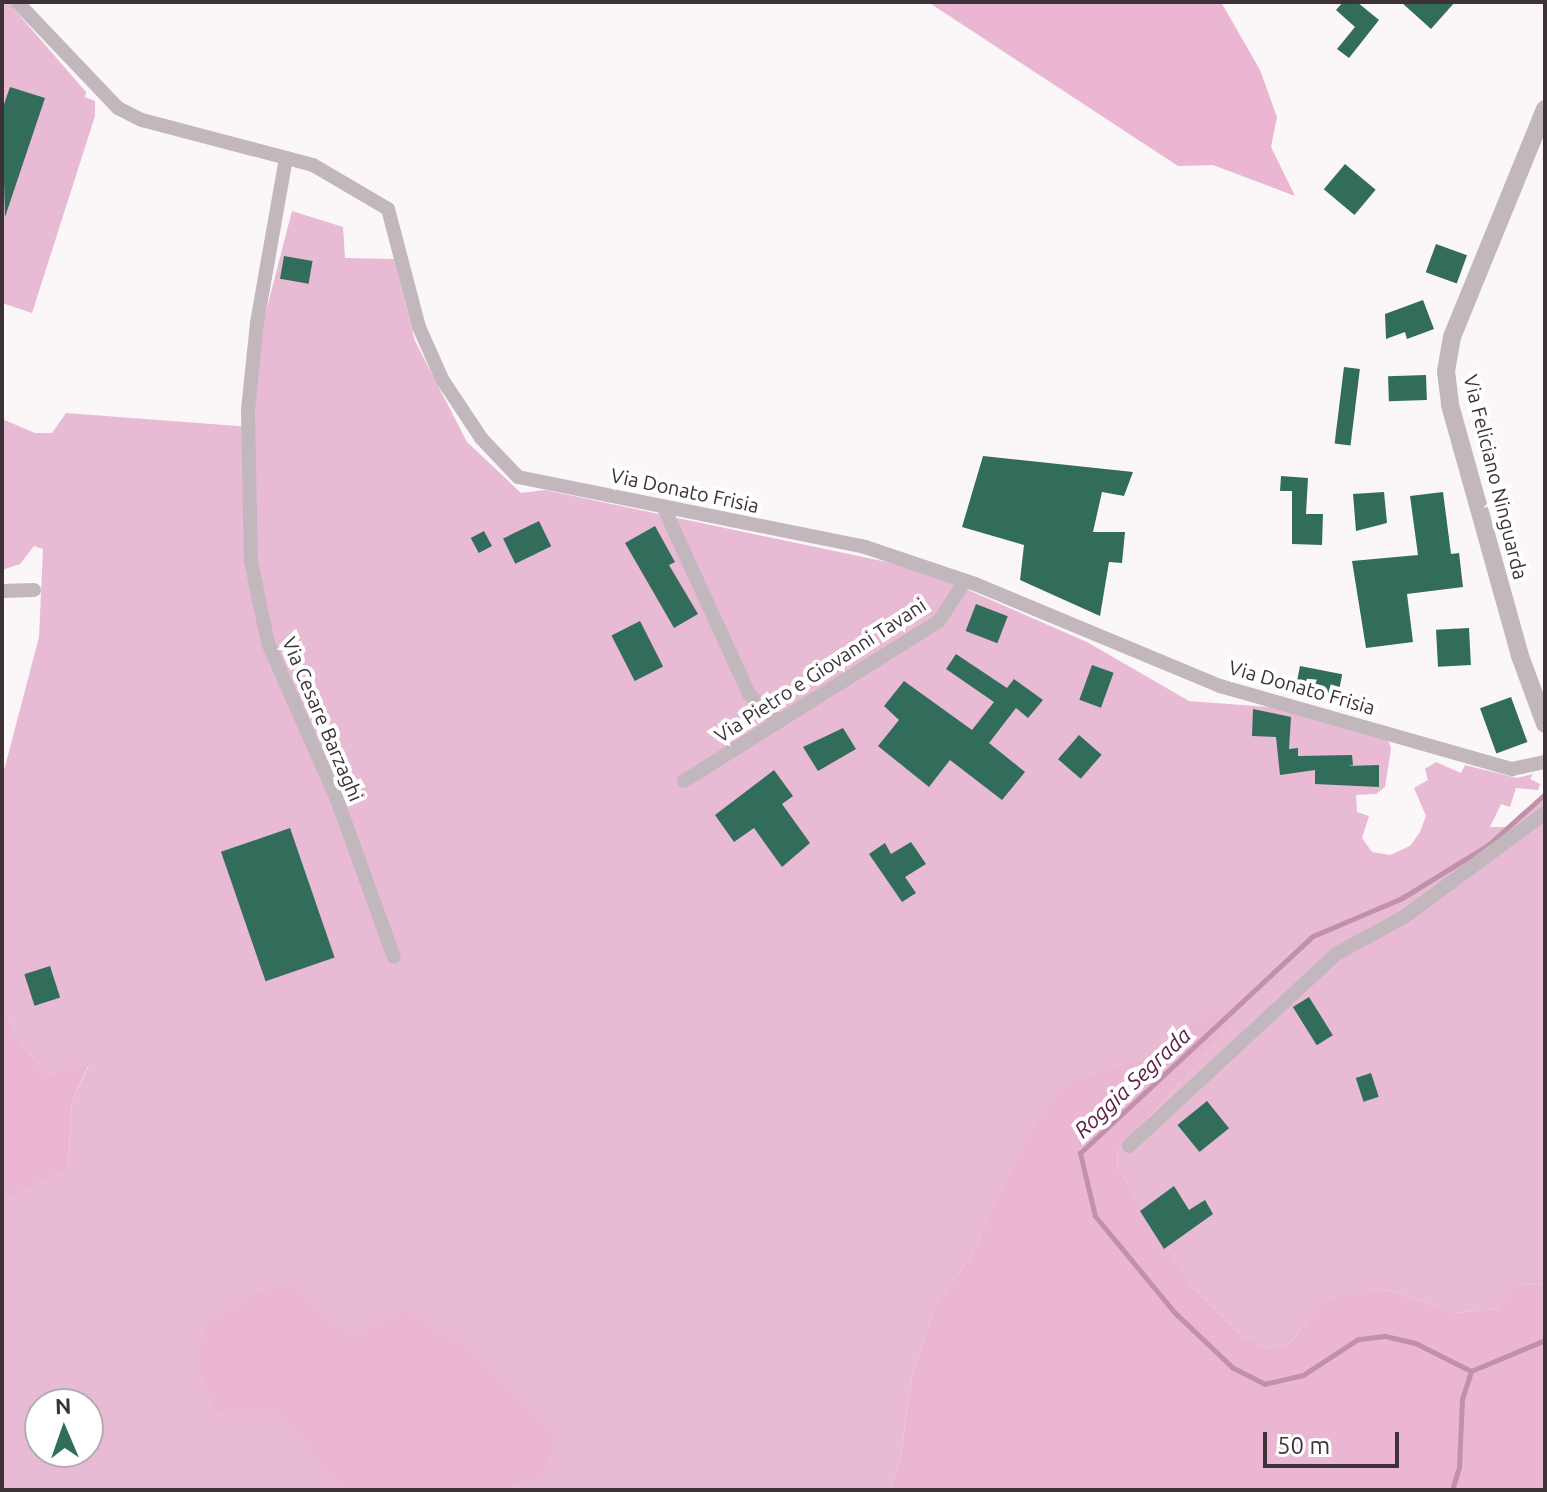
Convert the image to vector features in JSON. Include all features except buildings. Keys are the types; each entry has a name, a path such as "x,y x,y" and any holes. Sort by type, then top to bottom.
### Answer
{"street":[{"name":"Via Donato Frisia","path":"17,2 118,108 142,120 313,165 388,209 419,327 442,379 481,438 518,477 865,547 965,581 1220,686 1512,769 1545,762"},
{"name":"Via Feliciano Ninguarda","path":"1545,109 1452,337 1446,371 1450,405 1515,640 1545,724"},
{"name":"Via Cesare Barzaghi","path":"286,158 257,323 248,410 251,561 273,657 336,797 394,957"},
{"path":"663,506 749,694 778,722"},
{"name":"Via Pietro e Giovanni Tavani","path":"684,781 939,621 965,581"},
{"path":"2,591 34,590"},
{"path":"1129,1146 1336,954 1404,917 1545,813"}],"shaded area":[{"path":"2,2 8,2 86,92 85,97 95,101 95,116 32,313 2,303"},
{"path":"928,2 1221,2 1260,70 1277,117 1271,147 1295,196 1213,165 1178,166"},
{"path":"292,211 343,227 345,258 394,259 415,341 467,442 521,493 545,490 920,569 1087,642 1189,701 1295,709 1388,739 1391,749 1385,787 1376,794 1356,795 1357,812 1369,816 1362,838 1372,852 1390,855 1410,846 1420,832 1426,816 1414,788 1428,780 1425,769 1436,762 1461,773 1465,765 1517,778 1533,774 1530,779 1540,784 1538,790 1516,788 1510,807 1501,804 1490,827 1509,827 1545,799 1545,1284 1516,1285 1496,1309 1455,1313 1388,1290 1321,1304 1290,1343 1270,1349 1240,1334 1192,1286 1118,1169 1117,1153 1232,1025 1179,1037 1156,1056 1060,1088 1020,1151 972,1254 934,1308 912,1375 900,1461 889,1490 2,1490 2,1201 68,1168 72,1101 89,1065 46,1074 17,1038 2,1000 2,778 39,637 43,549 34,546 20,564 2,570 2,419 35,433 52,433 66,413 251,427 262,327"},
{"path":"2,1000 17,1038 46,1074 89,1064 72,1101 68,1168 2,1201"},
{"path":"1234,1008 1232,1025 1117,1153 1118,1169 1192,1286 1240,1334 1270,1349 1290,1343 1321,1304 1339,1297 1388,1290 1455,1313 1496,1309 1516,1285 1545,1284 1545,1490 889,1490 900,1461 912,1375 934,1308 972,1254 1020,1150 1060,1088 1156,1056 1200,1021"},
{"path":"288,1285 349,1336 406,1311 475,1353 556,1438 542,1477 497,1490 353,1490 336,1484 278,1409 215,1411 197,1360 205,1324 256,1294"}],"waterway":[{"name":"Roggia Segrada","path":"1471,1371 1415,1343 1384,1336 1358,1339 1303,1375 1265,1384 1232,1367 1175,1313 1095,1216 1080,1153 1313,936 1402,898 1488,845 1545,794"},
{"name":"Roggia Segrada","path":"1471,1371 1545,1340"},
{"path":"1452,1490 1459,1467 1462,1399 1471,1371"}]}
